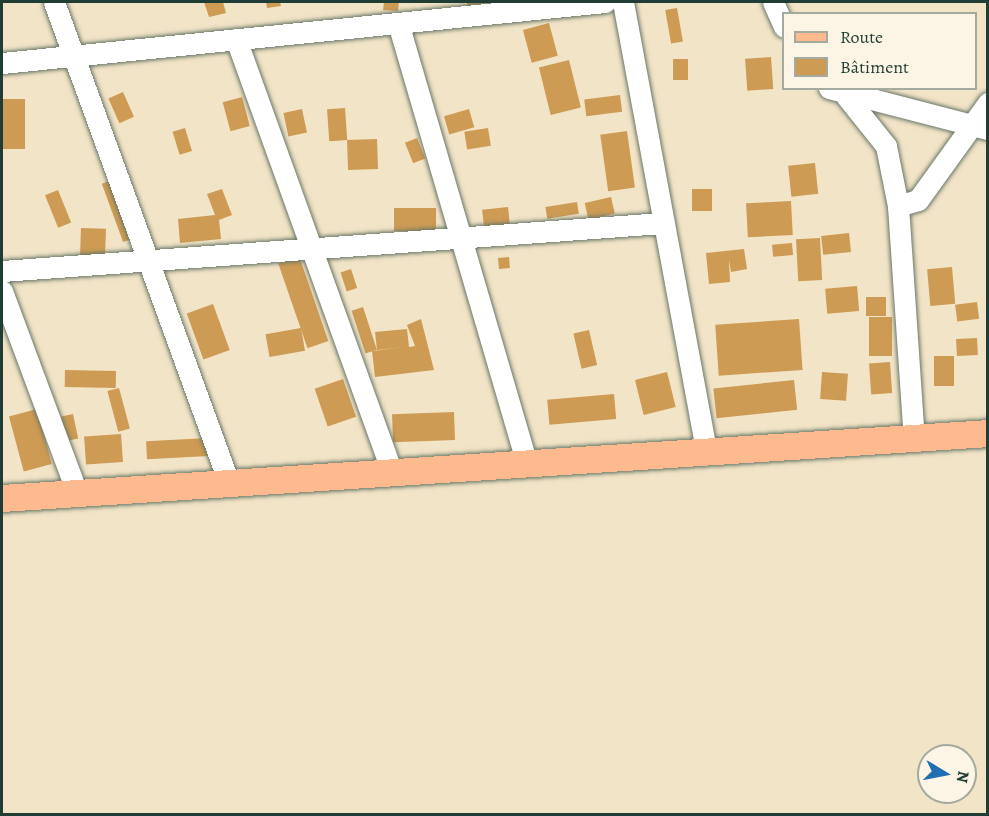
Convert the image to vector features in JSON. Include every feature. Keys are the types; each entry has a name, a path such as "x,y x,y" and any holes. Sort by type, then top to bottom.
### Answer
{"main road":[{"path":"2,498 987,434"}],"street":[{"path":"54,2 229,483"},
{"path":"2,63 605,2"},
{"path":"624,2 662,223 706,451"},
{"path":"773,2 782,24"},
{"path":"398,22 463,237 527,463"},
{"path":"236,39 392,472"},
{"path":"838,92 980,126"},
{"path":"838,92 886,146 898,206 914,438"},
{"path":"898,206 918,200 980,126 987,103"},
{"path":"2,271 662,223"},
{"path":"2,291 77,493"}],"building":[{"path":"204,2 223,2 226,13 209,17"},
{"path":"266,2 280,2 281,6 267,8"},
{"path":"384,2 399,2 398,11 383,10"},
{"path":"467,2 489,2 489,3 467,6"},
{"path":"677,8 683,41 671,44 665,10"},
{"path":"549,23 558,56 532,63 523,30"},
{"path":"771,57 773,89 747,91 745,59"},
{"path":"673,59 688,59 688,80 673,80"},
{"path":"569,60 581,108 551,115 539,67"},
{"path":"123,92 134,117 119,123 108,99"},
{"path":"620,95 622,112 586,116 584,99"},
{"path":"242,97 250,126 230,131 223,102"},
{"path":"2,99 25,99 25,149 2,149"},
{"path":"345,108 347,140 329,141 327,109"},
{"path":"302,109 307,132 288,136 283,113"},
{"path":"469,109 474,127 449,134 444,116"},
{"path":"185,128 192,151 180,155 173,132"},
{"path":"488,128 491,146 467,150 464,132"},
{"path":"627,131 635,187 608,191 600,135"},
{"path":"417,138 425,158 413,163 405,143"},
{"path":"377,139 378,169 348,170 347,140"},
{"path":"815,163 818,194 791,197 788,166"},
{"path":"115,179 136,237 123,242 102,184"},
{"path":"222,189 232,215 219,220 221,239 180,243 178,219 215,215 207,194"},
{"path":"692,189 712,189 712,211 692,211"},
{"path":"58,190 71,222 58,228 45,195"},
{"path":"611,197 615,214 589,220 585,203"},
{"path":"791,201 793,235 748,237 746,203"},
{"path":"577,202 579,214 547,219 545,207"},
{"path":"508,207 510,227 484,230 482,210"},
{"path":"394,208 436,208 436,231 394,231"},
{"path":"81,228 106,229 105,256 80,255"},
{"path":"849,233 851,252 823,255 821,236"},
{"path":"820,238 822,280 798,281 796,239"},
{"path":"792,243 793,255 773,257 772,245"},
{"path":"744,249 747,269 731,272 729,260 730,282 709,284 706,253"},
{"path":"299,256 328,341 307,348 278,263"},
{"path":"509,257 510,268 499,269 498,258"},
{"path":"952,267 955,304 930,306 927,269"},
{"path":"351,269 357,288 347,291 341,272"},
{"path":"857,286 859,311 827,314 825,289"},
{"path":"866,297 886,297 886,316 866,316"},
{"path":"977,302 979,319 957,322 955,305"},
{"path":"213,304 230,350 203,360 187,314"},
{"path":"363,307 377,350 365,354 352,311"},
{"path":"869,317 892,317 892,356 869,356"},
{"path":"421,319 434,370 375,377 372,351 406,347 377,350 375,332 407,329 409,347 415,346 407,325"},
{"path":"799,319 803,370 719,376 715,325"},
{"path":"301,328 305,351 270,357 266,334"},
{"path":"589,330 597,365 582,369 573,334"},
{"path":"977,338 978,355 957,356 956,339"},
{"path":"934,356 954,356 954,386 934,386"},
{"path":"890,362 892,393 871,394 869,363"},
{"path":"65,370 116,371 116,388 65,387"},
{"path":"667,372 676,407 644,415 635,380"},
{"path":"822,372 848,374 846,401 820,399"},
{"path":"343,379 356,417 328,427 315,389"},
{"path":"794,380 797,410 717,418 713,388"},
{"path":"119,388 130,429 118,432 107,391"},
{"path":"614,394 616,419 549,425 547,400"},
{"path":"37,409 52,464 24,472 9,417"},
{"path":"454,412 455,440 393,442 392,414"},
{"path":"73,414 78,438 66,441 61,416"},
{"path":"121,434 123,462 86,465 84,437"},
{"path":"208,438 209,456 147,459 146,441"}]}
